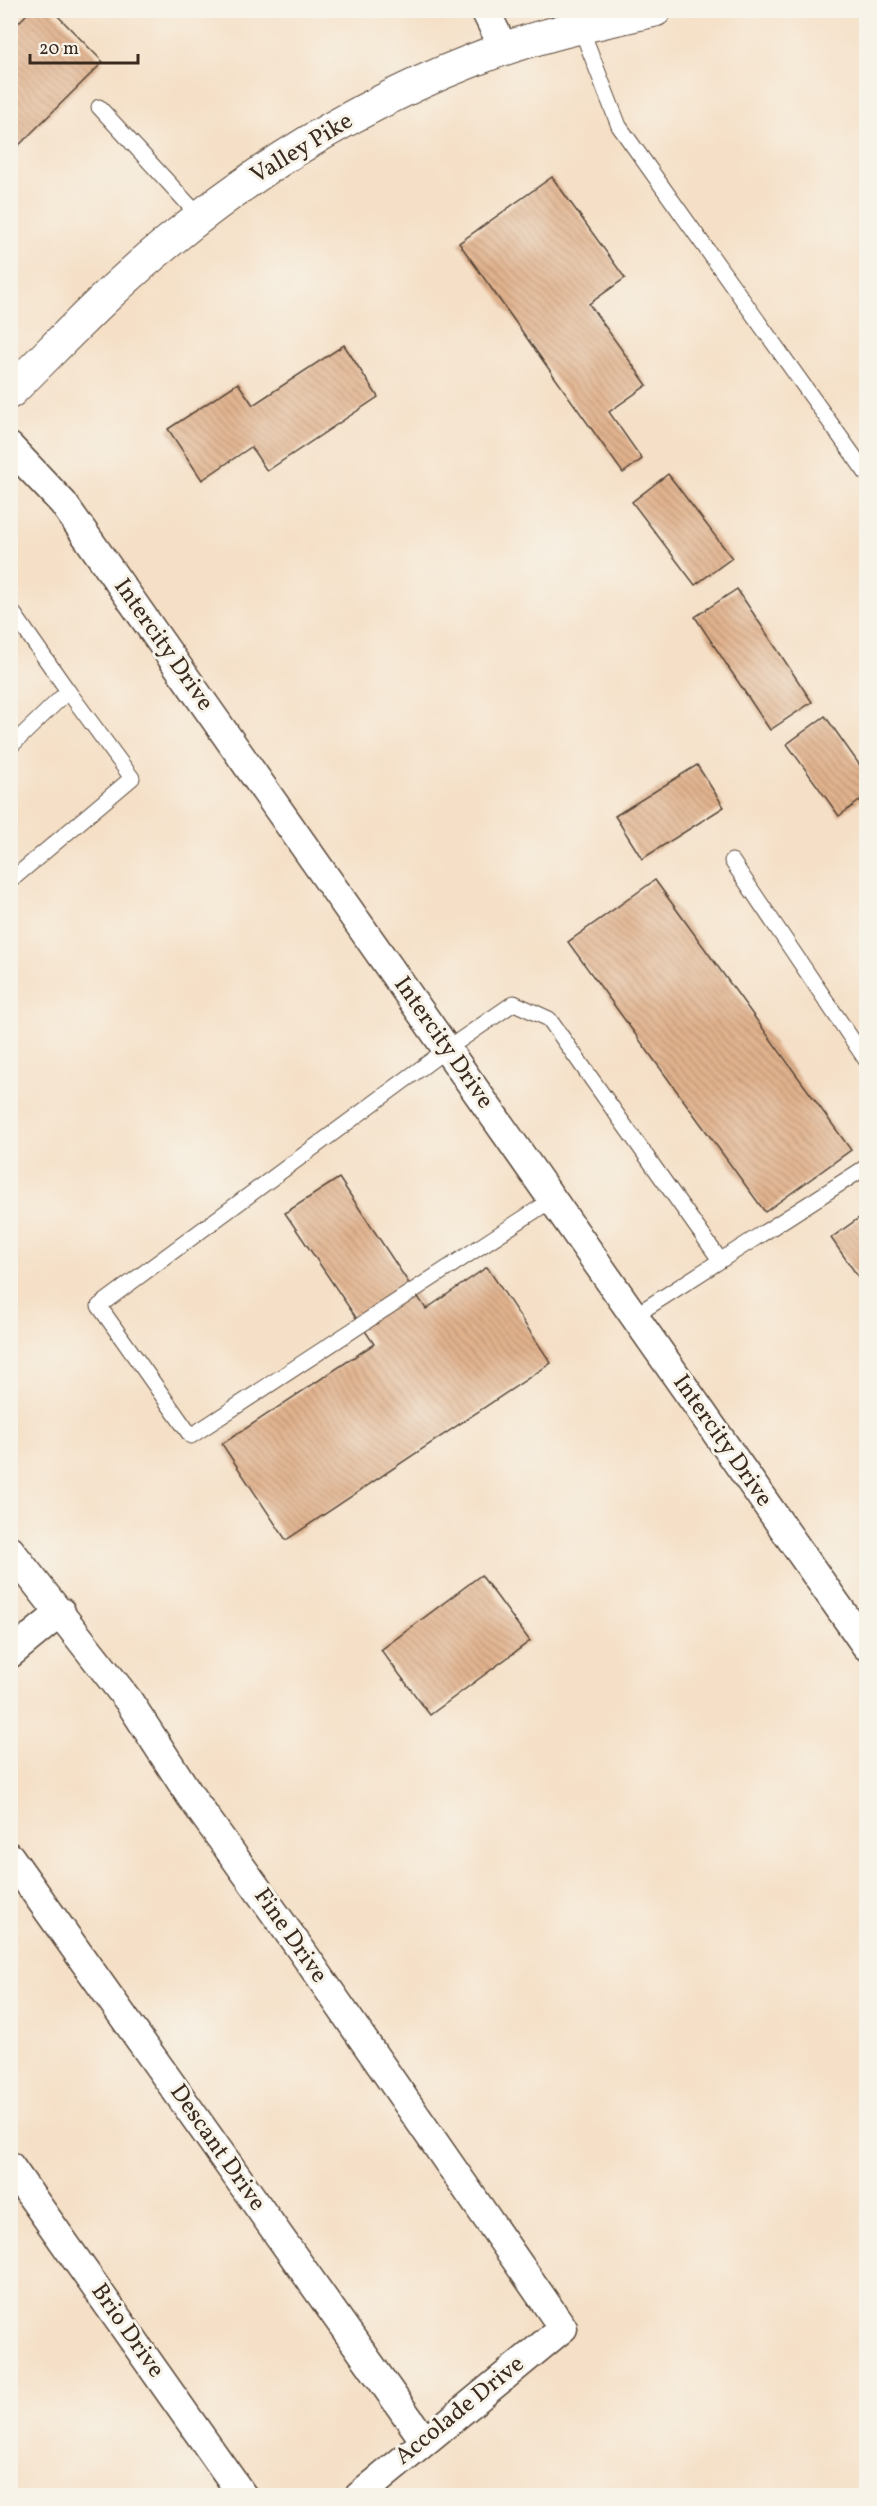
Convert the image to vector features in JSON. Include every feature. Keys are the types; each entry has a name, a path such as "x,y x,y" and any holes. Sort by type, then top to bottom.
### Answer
{"street":[{"path":"485,10 504,49"},
{"name":"Valley Pike","path":"10,392 109,295 171,239 237,189 329,130 400,92 504,49 580,26 655,10"},
{"name":"Intercity Drive","path":"10,447 63,503 867,1646"},
{"name":"Fine Drive","path":"10,1550 128,1700 191,1797 292,1937 563,2328"},
{"path":"10,1654 61,1612"},
{"name":"Descant Drive","path":"10,1857 424,2440"},
{"name":"Brio Drive","path":"10,2166 243,2496"},
{"name":"Accolade Drive","path":"359,2496 424,2440 563,2328"}],"lane":[{"path":"580,26 619,126 867,473"},
{"path":"99,106 200,217"},
{"path":"10,617 14,614 132,778 10,881"},
{"path":"10,747 68,691"},
{"path":"732,861 867,1060"},
{"path":"553,1200 191,1436 99,1306 447,1049 514,1003 549,1019 720,1260"},
{"path":"634,1316 867,1167"}],"building":[{"path":"31,10 52,10 103,62 10,154 10,31"},
{"path":"552,177 625,278 589,304 647,385 609,412 642,459 623,473 459,243"},
{"path":"344,345 378,397 267,471 251,447 202,480 168,429 238,383 253,405"},
{"path":"668,474 732,558 695,585 632,502"},
{"path":"737,589 812,702 770,730 695,617"},
{"path":"825,716 866,774 866,796 839,816 787,744"},
{"path":"697,765 724,807 642,859 615,816"},
{"path":"655,880 851,1150 765,1212 568,942"},
{"path":"339,1178 426,1309 487,1267 551,1363 286,1540 222,1444 374,1344 285,1213"},
{"path":"866,1213 866,1288 831,1238"},
{"path":"481,1575 530,1641 430,1715 381,1650"}]}
